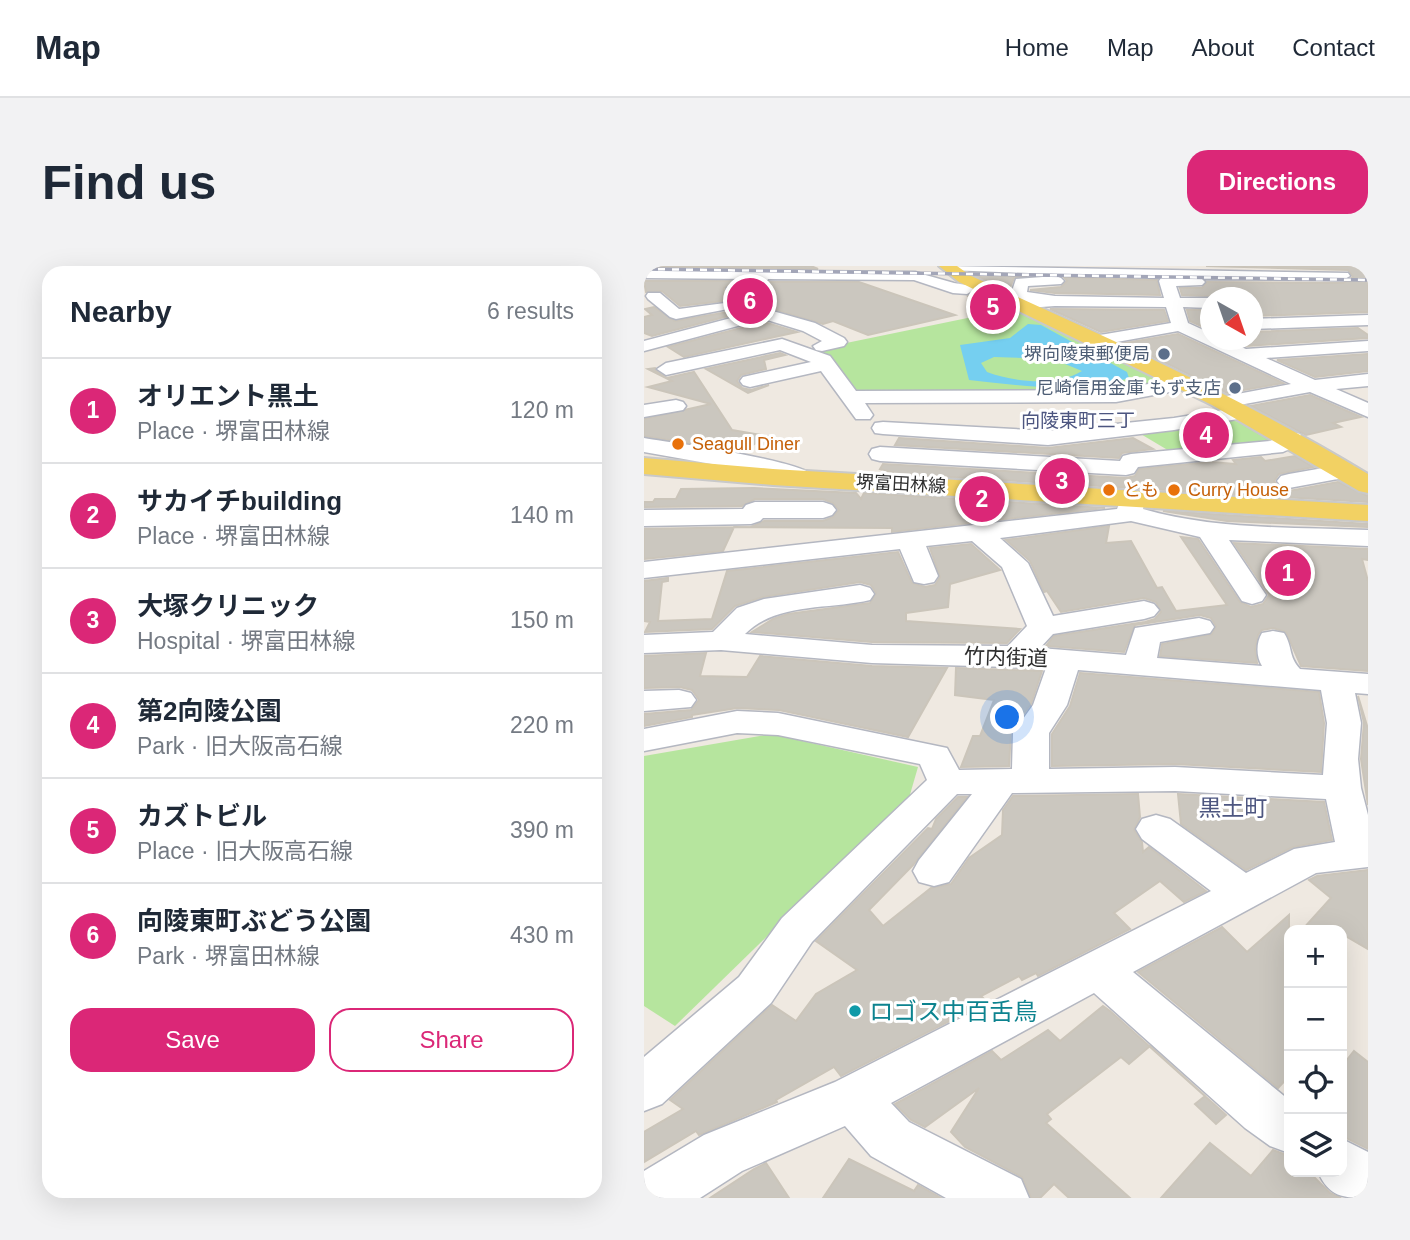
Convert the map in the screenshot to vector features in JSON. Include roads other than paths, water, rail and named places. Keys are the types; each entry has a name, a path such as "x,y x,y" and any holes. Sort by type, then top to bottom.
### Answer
{"main road":[{"path":"949,267 974,288 1026,306 1056,311 1100,340 1233,407 1368,485"},
{"name":"堺富田林線","path":"644,466 773,477 1034,492 1129,503 1368,513"}],"street":[{"path":"916,281 949,267 1215,270 1348,276"},
{"path":"644,274 860,276 974,288"},
{"path":"725,306 731,293 760,282 762,275"},
{"path":"787,284 810,275"},
{"path":"1200,303 1089,302 1056,311 1021,296 1021,282 1168,283 1239,287 1278,293 1348,276"},
{"path":"1168,283 1180,326 1368,411"},
{"path":"743,288 828,323"},
{"path":"680,293 654,296 676,314 725,306"},
{"path":"1278,293 1294,322"},
{"path":"701,296 725,306 809,327 838,342 803,351"},
{"path":"1331,305 1368,305"},
{"path":"644,346 760,315"},
{"path":"1263,323 1368,320"},
{"path":"768,332 795,324"},
{"path":"1100,340 1180,326 1200,325"},
{"path":"660,327 685,335"},
{"path":"666,369 782,344 803,351 827,364 868,422 889,432 866,482"},
{"path":"1243,354 1368,346"},
{"path":"750,381 827,364"},
{"path":"849,397 1128,394 1212,375"},
{"path":"883,428 1048,438 1174,424 1311,386 1368,380"},
{"path":"1128,394 1174,424"},
{"path":"644,411 676,407"},
{"path":"1127,429 1171,457"},
{"path":"1034,492 1048,438"},
{"path":"644,570 1122,516 1129,503 1126,468 1131,461 1275,447 1292,439"},
{"path":"644,445 785,470 805,478"},
{"path":"880,454 1126,468"},
{"path":"1289,481 1346,471"},
{"path":"717,561 737,546 773,477"},
{"path":"1129,503 1157,522 1209,530 1368,538"},
{"path":"644,517 823,510"},
{"path":"1209,530 1252,594"},
{"path":"978,532 1014,563 1044,627"},
{"path":"910,540 924,576"},
{"path":"721,641 748,614 774,605 860,594"},
{"path":"1016,656 1044,627 1144,610"},
{"path":"1139,667 1146,635 1199,627"},
{"path":"1273,640 1275,661 1290,677"},
{"name":"竹内街道","path":"644,644 721,641 872,654 1016,656 1352,683"},
{"path":"934,871 1016,781 1031,733 1050,705 1065,660"},
{"path":"651,1198 723,1153 853,1098 1308,859 1363,853 1342,788 1340,759 1352,683"},
{"path":"644,701 679,700"},
{"path":"644,740 737,722 778,724 934,756 947,782"},
{"path":"644,1088 755,990 797,930 947,782 1175,779 1342,788"},
{"path":"1156,829 1244,893"},
{"path":"1098,970 1263,1111 1284,1126"},
{"path":"853,1098 890,1139 1001,1198"},
{"path":"1347,1169 1368,1184"}],"water":[{"path":"1028,324 1041,325 1127,372 1129,378 1070,387 969,380 960,345 1010,338","holes":["994,357 1053,359 1082,371 1048,381 1022,380 987,372 981,363"]}],"railway":[{"path":"644,269 1368,280"}],"place":[{"name":"向陵東町ぶどう公園","path":"750,301"},
{"name":"カズトビル","path":"993,307"},
{"name":"堺向陵東郵便局","path":"1164,354"},
{"name":"尼崎信用金庫 もず支店","path":"1235,388"},
{"name":"第2向陵公園","path":"1206,435"},
{"name":"Seagull Diner","path":"678,444"},
{"name":"大塚クリニック","path":"1062,481"},
{"name":"とも","path":"1109,490"},
{"name":"Curry House","path":"1174,490"},
{"name":"サカイチbuilding","path":"982,499"},
{"name":"オリエント黒土","path":"1288,573"},
{"name":"ロゴス中百舌鳥","path":"855,1011"}],"district":[{"name":"向陵東町三丁","path":"1078,420"},
{"name":"黒土町","path":"1233,808"}]}
